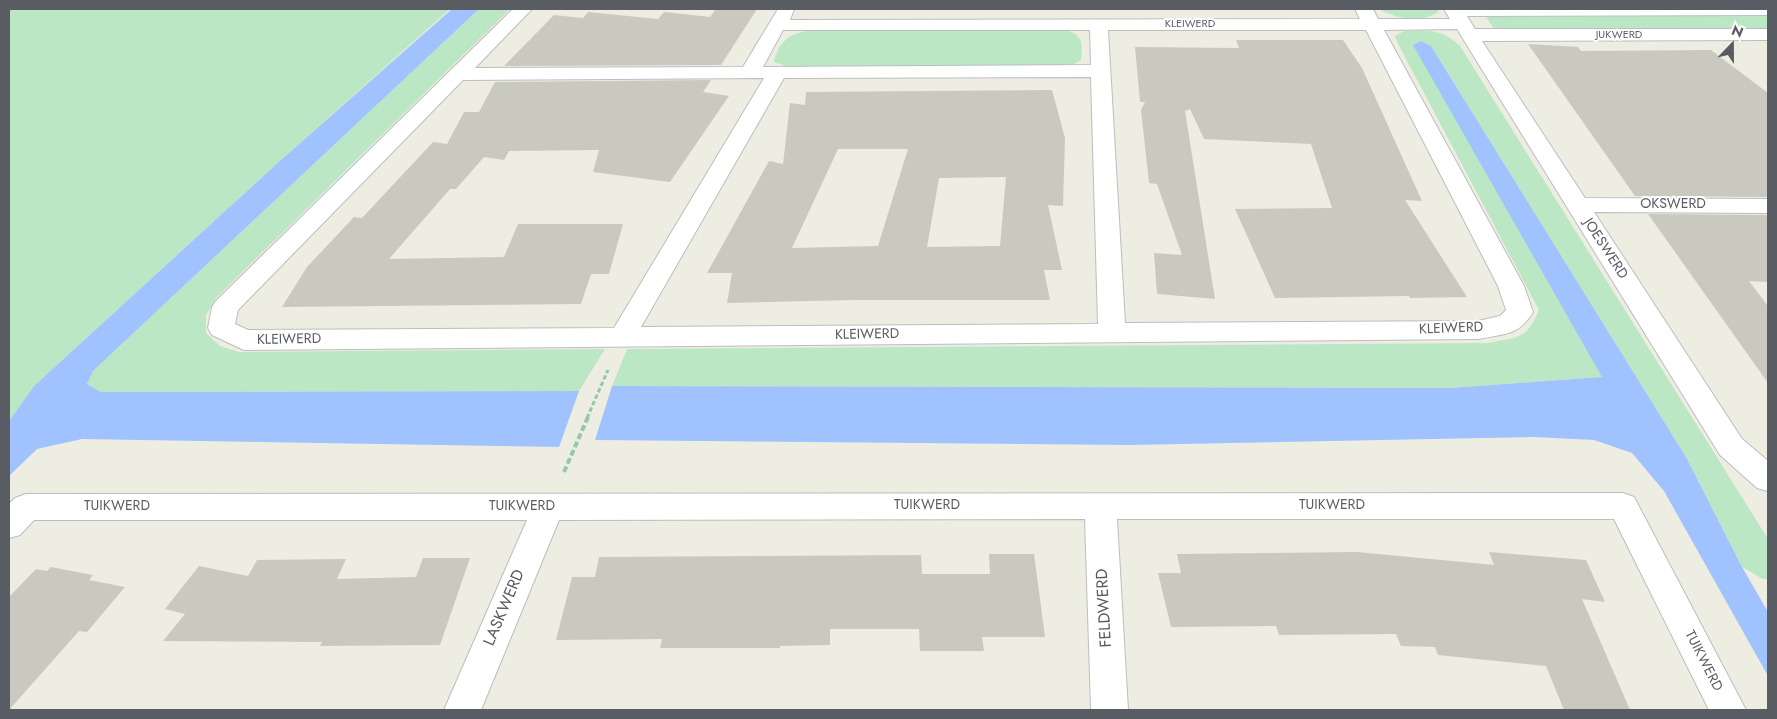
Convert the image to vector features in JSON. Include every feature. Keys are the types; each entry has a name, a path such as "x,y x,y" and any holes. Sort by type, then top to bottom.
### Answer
{"street":[{"name":"KLEIWERD","path":"523,9 225,307 221,328 244,340 1478,330 1508,324 1520,312 1511,286 1368,16"},
{"name":"JUKWERD","path":"1460,20 1768,10"},
{"name":"KLEIWERD","path":"750,72 782,17 1069,16 1099,25 1368,16 1460,20"},
{"name":"JUKWERD","path":"1460,20 1768,34"},
{"name":"JOESWERD","path":"1460,20 1731,447 1768,479"},
{"path":"1099,25 1112,332"},
{"path":"1747,34 1768,51"},
{"path":"458,74 1100,71"},
{"path":"622,337 777,73"},
{"name":"OKSWERD","path":"1577,205 1768,206"},
{"name":"FELDWERD","path":"1100,506 1110,710"},
{"name":"TUIKWERD","path":"9,525 26,507 1623,506 1728,710"},
{"name":"LASKWERD","path":"463,710 548,507"}],"path":[{"path":"548,507 622,337"}],"green space":[{"path":"9,9 450,9 282,159 34,386 9,421"},
{"path":"479,9 510,9 217,297 206,315 206,333 220,346 239,352 605,349 579,391 101,392 87,384 93,371"},
{"path":"1379,9 1438,9 1438,12 1425,18 1417,19 1393,15"},
{"path":"1768,15 1768,28 1494,29 1486,17"},
{"path":"1066,30 1079,37 1082,45 1082,54 1081,60 1074,64 1063,66 795,69 774,62 778,49 785,40 795,34 808,31"},
{"path":"1404,31 1434,32 1447,36 1460,46 1768,539 1768,579 1763,579 1742,567 1686,457 1431,46 1421,41 1414,45 1603,377 1451,388 612,386 627,349 1488,343 1520,336 1530,327 1539,310 1398,44 1395,36"}],"water":[{"path":"452,9 479,9 93,371 87,384 101,392 579,391 559,447 82,439 37,449 9,476 9,421 34,386 282,159"},
{"path":"1421,41 1431,46 1686,457 1742,567 1768,612 1768,676 1664,491 1632,453 1594,440 1534,437 1130,445 595,440 612,386 1450,388 1602,377 1413,45"}],"building":[{"path":"716,9 757,9 721,65 504,66 554,15 583,18 588,12 658,19 664,12 710,17"},
{"path":"1236,40 1343,40 1362,68 1422,201 1405,200 1467,297 1275,298 1235,209 1332,208 1311,144 1204,139 1190,109 1185,111 1215,299 1157,294 1154,253 1182,255 1157,184 1149,183 1141,110 1145,102 1140,102 1135,47 1239,48"},
{"path":"1528,44 1578,47 1581,51 1711,50 1768,93 1768,197 1635,196"},
{"path":"711,80 703,92 729,96 670,182 593,172 599,150 509,151 504,160 484,157 456,189 450,189 389,259 504,257 518,224 623,224 609,274 591,274 581,304 282,307 307,267 354,217 362,218 433,142 447,144 464,112 479,112 495,82"},
{"path":"1052,90 1065,138 1063,206 1048,205 1062,270 1044,270 1050,300 853,300 727,303 732,273 707,273 769,161 783,164 790,103 805,105 806,92","holes":["838,149 908,149 878,246 792,248","1006,177 1000,246 927,247 939,178"]},
{"path":"1648,214 1768,215 1768,282 1749,281 1768,306 1768,383"},
{"path":"1357,552 1494,565 1489,552 1586,560 1605,602 1582,599 1630,710 1564,710 1546,666 1438,655 1435,647 1401,646 1396,634 1279,635 1276,626 1171,627 1158,573 1181,573 1177,554"},
{"path":"989,554 1034,554 1045,637 982,637 984,651 920,651 919,629 830,629 830,645 780,646 780,648 660,648 662,639 556,640 572,577 595,577 599,557 921,555 922,574 990,574"},
{"path":"423,558 470,558 440,645 320,646 322,642 163,641 185,614 165,609 199,566 248,576 257,560 346,559 337,579 416,577"},
{"path":"51,567 93,575 89,580 125,587 87,632 79,631 9,710 9,597 36,569 47,571"}]}
